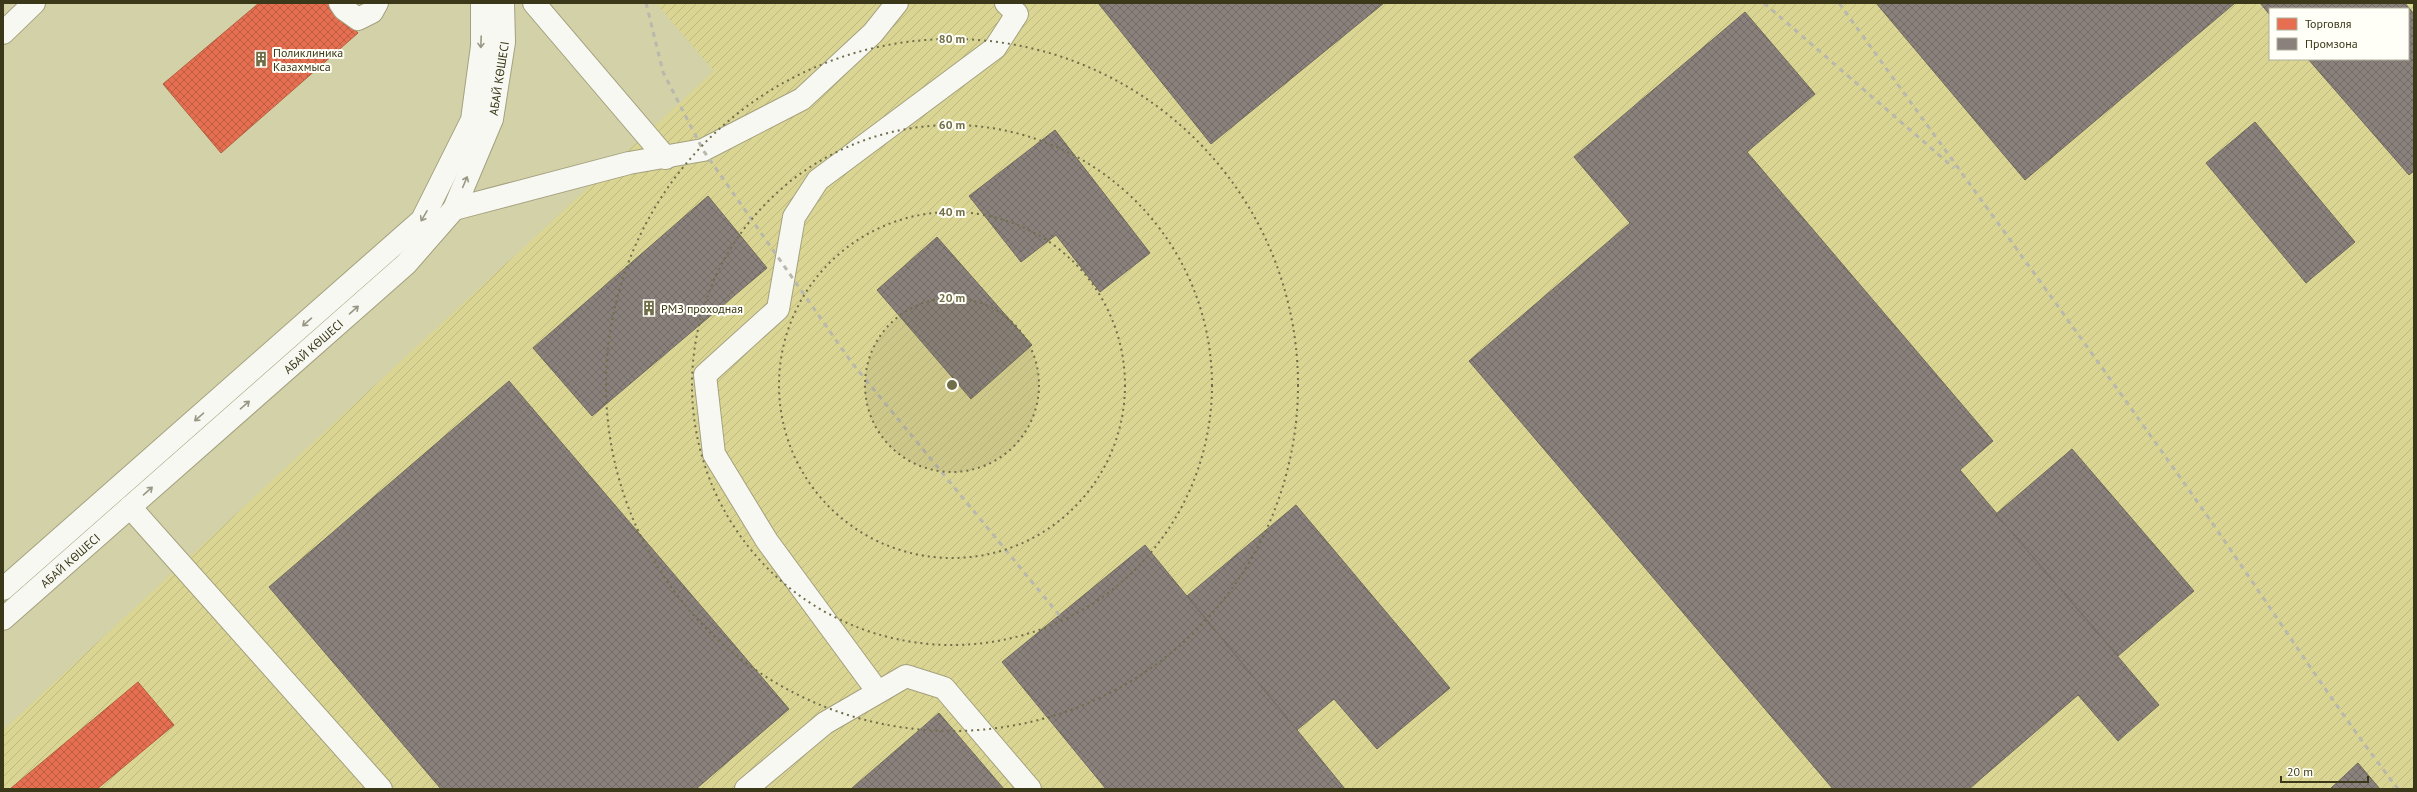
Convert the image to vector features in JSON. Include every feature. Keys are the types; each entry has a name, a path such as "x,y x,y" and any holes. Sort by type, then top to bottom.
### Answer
{"street":[{"path":"3,33 34,3"},
{"path":"340,3 344,9 358,19 372,12 377,3"},
{"name":"АБАЙ КӨШЕСІ","path":"3,589 422,220 472,120 482,46 482,3"},
{"name":"АБАЙ КӨШЕСІ","path":"3,619 406,264 454,208 492,119 504,42 503,3"},
{"path":"534,3 666,158"},
{"path":"454,208 629,163 666,158 703,150 802,99 873,33 897,3"},
{"path":"878,692 767,540 714,454 705,375 778,309 794,218 818,180 995,48 1016,14 1006,3"},
{"path":"130,507 381,789"},
{"path":"746,789 825,723 906,676 944,688 1030,789"}],"shaded area":[{"path":"656,3 2414,3 2414,789 3,789 3,730 714,71"}],"building: Торговля":[{"name":"Поликлиника Казахмыса","path":"259,3 332,3 358,33 221,153 163,84"},
{"path":"138,682 174,725 97,789 10,789"}],"building: Промзона":[{"path":"1098,3 1384,3 1211,144"},
{"path":"1876,3 2235,3 2025,180"},
{"path":"2260,3 2405,3 2414,14 2414,171 2409,175 2309,60 2409,60 2409,8 2269,8 2269,14"},
{"path":"1745,12 1815,94 1747,152 1993,441 1960,470 2159,705 2118,741 2078,695 1969,789 1833,789 1469,361 1630,223 1574,157"},
{"path":"2255,122 2355,242 2306,283 2206,163"},
{"path":"1055,130 1150,253 1100,292 1056,235 1021,262 969,196"},
{"name":"РМЗ проходная","path":"708,196 767,268 592,416 533,348"},
{"path":"937,237 1032,345 971,399 877,290"},
{"path":"509,381 789,709 696,789 441,789 269,587"},
{"path":"2072,449 2194,591 2118,656 1996,514"},
{"path":"1296,505 1450,688 1377,749 1334,699 1297,730 1187,596"},
{"path":"1145,545 1345,789 1106,789 1002,662"},
{"path":"939,713 1004,789 851,789"},
{"path":"2358,763 2380,789 2330,789"}],"railway":[{"path":"646,3 663,72 703,150 852,363 1060,616"},
{"path":"1764,3 1954,168"},
{"path":"1839,3 2226,542 2322,685 2398,789"}],"place":[{"name":"Поликлиника Казахмыса","path":"261,59"},
{"name":"РМЗ проходная","path":"649,308"}]}
